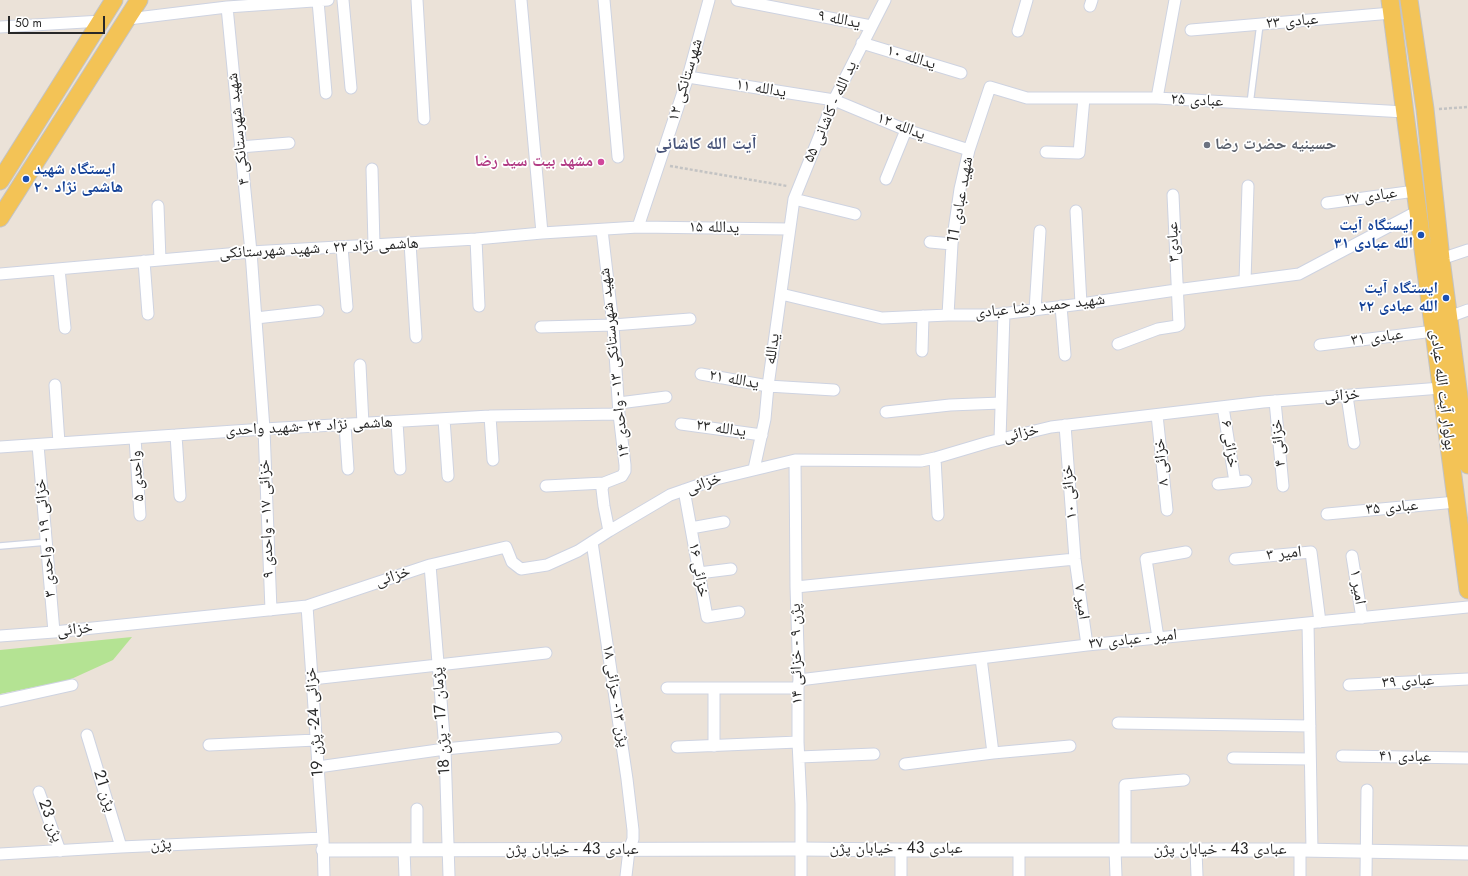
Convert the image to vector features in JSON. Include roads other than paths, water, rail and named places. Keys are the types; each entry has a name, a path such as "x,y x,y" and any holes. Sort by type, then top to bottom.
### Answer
{"main road":[{"path":"0,181 5,165 114,0"},
{"path":"0,218 139,0"},
{"name":"بولوار آیت الله عبادی","path":"1409,0 1424,109 1456,385 1468,465"},
{"name":"بولوار آیت الله عبادی","path":"1391,7 1434,331 1456,385 1456,502 1465,553 1468,590"}],"street":[{"path":"128,19 227,7 323,0 326,93"},
{"path":"343,0 350,88"},
{"path":"417,0 424,119"},
{"path":"521,0 542,233"},
{"path":"604,0 618,157"},
{"name":"شهرستانکی ۱۲","path":"638,227 688,77 709,0"},
{"name":"یدالله ۹","path":"737,0 871,26"},
{"name":"ید الله - کاشانی ۵۵","path":"789,229 794,199 834,100 885,0"},
{"path":"1018,31 1027,0"},
{"path":"1157,98 1175,0"},
{"name":"شهید شهرستانکی ۴","path":"227,7 256,318"},
{"name":"عبادی ۲۳","path":"1191,30 1260,24 1391,7"},
{"path":"0,27 102,20"},
{"name":"یدالله ۱۰","path":"862,43 961,73"},
{"name":"یدالله ۱۱","path":"688,77 834,100"},
{"name":"عبادی ۲۵","path":"990,88 1027,98 1157,98 1405,112"},
{"name":"شهید عبادی 11","path":"948,315 952,244 960,189 969,150 990,88"},
{"path":"1046,152 1079,153 1084,98"},
{"name":"یدالله ۱۲","path":"834,100 906,130 969,150"},
{"path":"886,179 906,130"},
{"path":"240,147 289,143"},
{"path":"372,169 374,245"},
{"path":"1245,281 1248,186"},
{"name":"عبادی ۲۷","path":"1327,203 1416,192"},
{"name":"عبادی۳","path":"1118,344 1158,329 1179,325 1172,195"},
{"path":"794,199 855,214"},
{"path":"158,206 160,260"},
{"name":"شهید حمید رضا عبادی","path":"781,294 882,318 948,315 993,315 1035,310 1299,274 1418,211"},
{"path":"1076,212 1081,304"},
{"name":"هاشمی نژاد ۲۲ ، شهید شهرستانکی","path":"0,274 251,252 476,239 638,227"},
{"name":"یدالله ۱۵","path":"638,227 789,229"},
{"name":"یدالله","path":"754,469 765,419 789,229"},
{"name":"شهید شهرستانکی ۱۳ - واحدی ۱۴","path":"602,230 625,471 622,476 604,483"},
{"path":"1035,310 1040,231"},
{"path":"476,239 479,306"},
{"path":"930,242 952,244"},
{"path":"410,243 416,337"},
{"path":"342,247 347,307"},
{"path":"1441,259 1468,250"},
{"path":"144,261 148,314"},
{"path":"60,269 65,328"},
{"path":"1061,306 1065,355"},
{"path":"1449,317 1468,310"},
{"path":"256,318 318,311"},
{"path":"1000,439 1004,313"},
{"path":"922,316 922,351"},
{"name":"خزائی ۱۷ - واحدی ۹","path":"256,318 264,429 271,610"},
{"path":"541,327 612,325 690,318"},
{"name":"عبادی ۳۱","path":"1320,345 1434,331"},
{"path":"360,364 363,424"},
{"name":"یدالله ۲۱","path":"701,374 768,386 834,390"},
{"path":"55,385 59,443"},
{"name":"خزائی","path":"0,636 54,632 307,606 430,566 506,547 512,562 521,569 547,565 578,551 609,530 670,496 684,490 716,479 795,460 914,461 935,458 1000,439 1065,425 1275,401 1347,396 1456,385"},
{"path":"1347,396 1354,443"},
{"name":"هاشمی نژاد ۲۴ -شهید واحدی","path":"0,447 264,429 619,408 666,397"},
{"name":"خزائی ۴","path":"1275,401 1283,486"},
{"path":"886,412 950,405 1001,403"},
{"name":"خزائی ۶","path":"1222,407 1235,482"},
{"name":"خزائی ۸","path":"1157,414 1167,510"},
{"path":"490,416 493,460"},
{"path":"444,419 448,476"},
{"path":"397,422 400,469"},
{"name":"یدالله ۲۳","path":"681,424 762,435"},
{"path":"345,425 348,469"},
{"name":"خزائی ۱۰","path":"1065,425 1076,559"},
{"path":"176,435 180,496"},
{"name":"واحدی ۵","path":"135,438 140,515"},
{"name":"خزائی ۱۹ - واحدی ۳","path":"38,444 54,632"},
{"path":"935,458 938,515"},
{"name":"پژن ۹ - خزائی ۱۴","path":"795,460 798,757 801,804 801,876"},
{"path":"1218,484 1246,481"},
{"path":"546,486 604,483 602,489 609,530"},
{"name":"خزائی ۱۶","path":"684,490 707,617 739,612"},
{"name":"عبادی ۳۵","path":"1327,514 1456,502"},
{"path":"690,528 724,522"},
{"name":"پژن ۱۳- حزائی ۱۸","path":"592,542 627,779 633,840 629,850 626,876"},
{"path":"1158,638 1146,559 1186,552"},
{"name":"امیر ۳","path":"1235,559 1311,552 1320,622"},
{"name":"امیر ۱","path":"1352,556 1362,618"},
{"path":"796,586 1076,559"},
{"name":"امیر ۷","path":"1076,559 1088,645"},
{"name":"پژمان 17 - پژن 18","path":"430,566 445,749 449,876"},
{"path":"699,573 731,569"},
{"name":"خزائی 24- پژن 19","path":"307,606 324,876"},
{"name":"امیر - عبادی ۳۷","path":"667,688 714,688 798,684 981,658 1088,645 1468,608"},
{"path":"1300,876 1306,850 1310,760 1308,623"},
{"path":"312,679 546,653"},
{"path":"981,658 993,753"},
{"name":"عبادی ۳۹","path":"1349,685 1468,679"},
{"path":"0,701 72,685"},
{"path":"714,688 714,746"},
{"path":"1118,723 1310,726"},
{"name":"پژن 21","path":"87,734 121,847"},
{"path":"318,767 445,749 556,738"},
{"path":"209,745 316,740"},
{"path":"677,747 798,742"},
{"path":"905,764 993,753 1070,746"},
{"path":"798,757 874,754"},
{"name":"عبادی ۴۱","path":"1342,756 1468,758"},
{"path":"1233,758 1310,760"},
{"path":"1116,876 1120,850 1125,785 1184,780"},
{"path":"1366,876 1367,790"},
{"name":"پژن 23","path":"39,792 60,851"},
{"path":"405,876 411,850 417,809"},
{"name":"عبادی 43 - خیابان پژن","path":"323,844 411,850 801,848 901,850 1306,850 1468,853"},
{"name":"پژن","path":"0,854 121,847 323,844"},
{"path":"901,850 901,876"},
{"path":"1019,850 1019,876"},
{"path":"1196,850 1197,876"}],"lane":[{"path":"1250,104 1260,24"},
{"path":"0,546 46,542"}],"place":[{"name":"حسینیه حضرت رضا","path":"1207,145"},
{"name":"مشهد بيت سيد رضا","path":"601,162"},
{"name":"ایستگاه شهید هاشمی نژاد ۲۰","path":"26,179"},
{"name":"ایستگاه آیت الله عبادی ۳۱","path":"1421,235"},
{"name":"ایستگاه آیت الله عبادی ۲۲","path":"1446,298"}],"district":[{"name":"آیت الله کاشانی","path":"706,145"}]}
